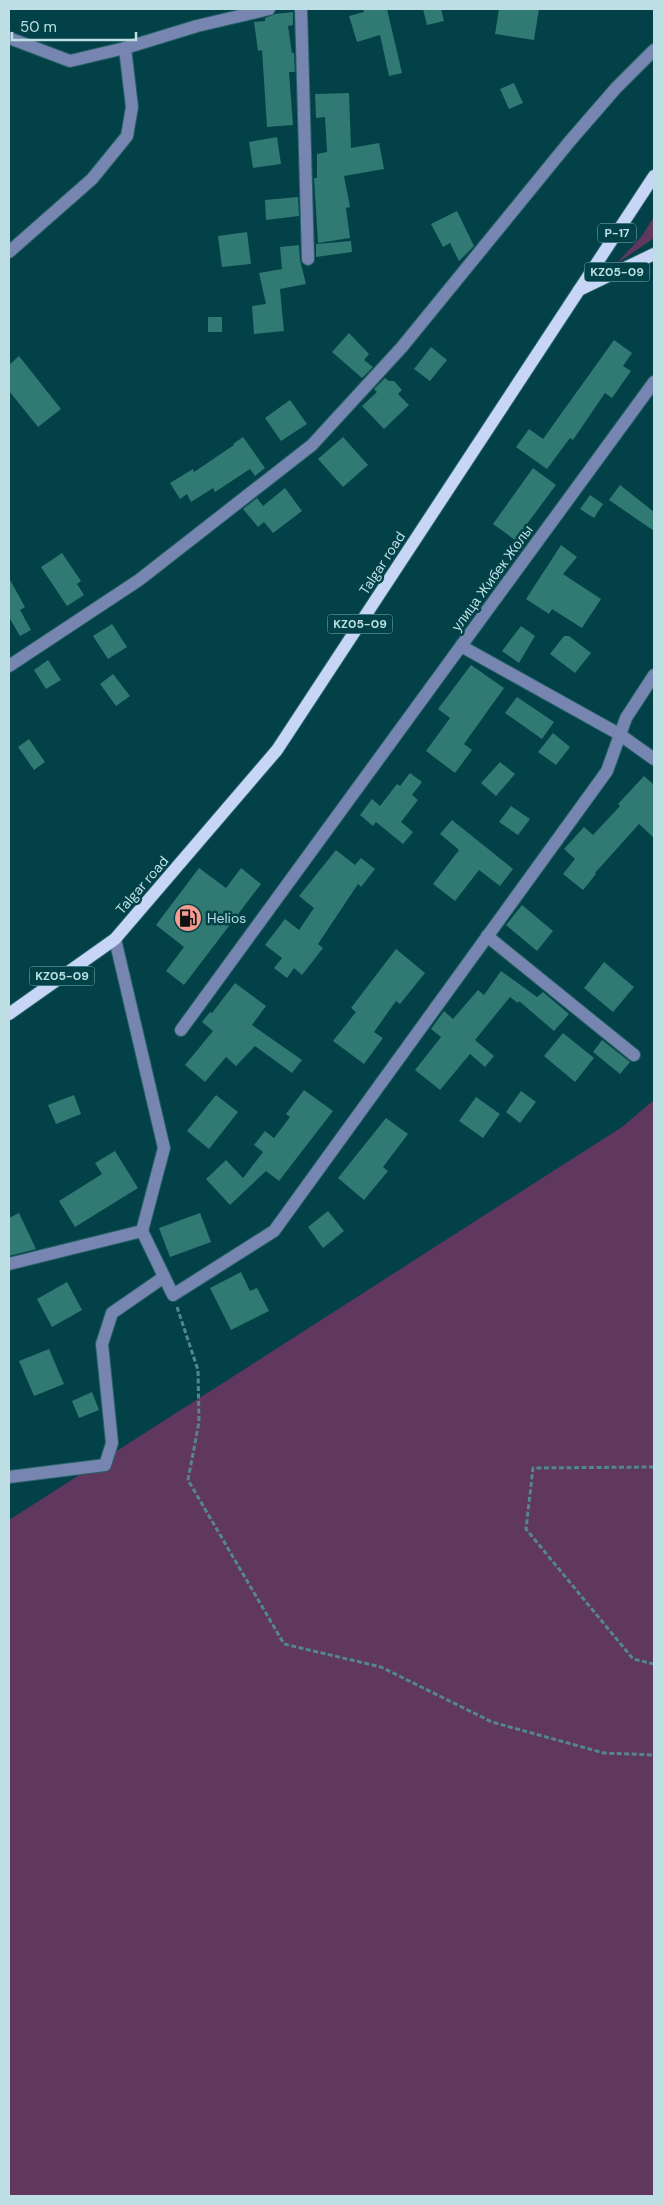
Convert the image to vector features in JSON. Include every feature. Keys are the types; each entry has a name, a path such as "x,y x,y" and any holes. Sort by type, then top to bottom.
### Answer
{"main road":[{"name":"Talgar road","path":"9,1014 116,939 277,750 654,176"},
{"name":"KZ05-09","path":"579,290 654,254"}],"street":[{"path":"9,38 70,61 125,48 197,26 270,9"},
{"path":"301,9 308,259"},
{"path":"9,252 92,179 127,136 132,107 125,48"},
{"path":"9,666 139,580 312,445 402,347 570,141 616,88 654,50"},
{"name":"улица Жибек Жолы","path":"654,382 461,646 619,734 654,759"},
{"path":"181,1030 461,646"},
{"path":"116,939 164,1148 142,1231 173,1295 274,1231 607,771 626,718 654,676"},
{"path":"487,936 634,1055"},
{"path":"9,1264 142,1231"},
{"path":"9,1477 105,1465 112,1443 102,1344 112,1313 164,1277"}],"path":[{"path":"173,1295 198,1370 199,1422 188,1480 284,1644 381,1667 492,1722 604,1753 654,1755"},
{"path":"654,1467 533,1468 526,1530 633,1659 654,1664"}],"shaded area":[{"path":"654,217 654,238 615,265 641,237"},
{"path":"654,1100 654,2196 9,2196 9,1520 622,1127"}],"building":[{"path":"363,9 387,9 402,73 389,76 380,35 357,42 349,16 364,12"},
{"path":"423,9 441,9 444,21 427,25"},
{"path":"499,9 539,9 534,40 495,34"},
{"path":"293,12 293,25 288,26 292,53 294,53 295,72 289,72 293,125 267,127 262,50 258,51 254,22 265,21 265,18 275,14"},
{"path":"514,83 523,103 509,109 500,89"},
{"path":"349,93 351,148 379,143 384,169 344,176 350,207 346,208 350,238 318,243 314,178 317,178 317,154 327,152 325,117 316,118 315,94"},
{"path":"277,137 281,164 253,168 249,142"},
{"path":"298,197 299,216 266,220 265,200"},
{"path":"457,211 474,246 459,261 450,243 443,247 431,224"},
{"path":"247,232 251,264 222,267 218,236"},
{"path":"351,241 352,252 316,257 316,244"},
{"path":"299,245 300,260 306,284 280,289 284,331 254,334 252,306 266,304 259,273 282,269 280,247"},
{"path":"208,317 222,317 222,332 208,332"},
{"path":"349,333 369,354 364,360 373,367 362,378 332,352"},
{"path":"614,340 632,353 623,366 631,371 612,398 605,393 573,440 570,438 547,469 516,447 529,429 543,439"},
{"path":"431,347 447,360 430,381 414,369"},
{"path":"19,356 61,409 38,427 9,391 9,365"},
{"path":"385,378 389,381 394,381 402,390 398,394 409,405 384,429 362,406 377,392 374,389"},
{"path":"290,400 307,424 281,441 265,418"},
{"path":"243,437 265,468 255,476 250,469 215,492 213,488 191,502 187,494 180,499 170,483 193,469 194,472"},
{"path":"343,437 368,465 343,487 318,459"},
{"path":"533,468 556,485 515,540 493,524"},
{"path":"620,485 654,512 654,531 609,500"},
{"path":"285,488 302,511 273,533 264,522 258,527 243,509 257,498 263,506"},
{"path":"590,495 603,504 594,518 580,509"},
{"path":"561,545 577,557 563,574 601,599 582,628 552,609 549,614 526,599"},
{"path":"62,553 81,581 77,584 84,595 67,606 41,567"},
{"path":"9,578 25,607 20,610 31,630 20,636 9,617"},
{"path":"112,624 127,647 108,659 93,636"},
{"path":"521,626 535,636 519,663 502,651"},
{"path":"564,636 569,636 591,653 575,673 550,654"},
{"path":"48,660 61,680 46,689 34,670"},
{"path":"471,665 504,688 464,744 472,750 455,773 426,751 450,718 438,709"},
{"path":"113,674 130,696 116,706 100,684"},
{"path":"517,697 554,722 542,739 505,713"},
{"path":"553,733 570,747 556,765 538,752"},
{"path":"29,739 45,762 34,770 18,747"},
{"path":"500,762 515,774 496,796 481,783"},
{"path":"410,773 422,782 412,795 418,800 401,822 413,832 403,844 376,822 373,826 360,815 372,799 380,806 397,784 400,786"},
{"path":"644,776 654,785 654,838 639,824 595,873 583,890 563,874 575,859 564,849 584,827 593,835"},
{"path":"511,806 530,819 518,835 499,822"},
{"path":"452,820 513,869 500,886 479,870 455,901 433,884 459,850 440,834"},
{"path":"336,850 355,865 361,858 375,869 361,887 358,884 318,944 323,948 302,975 294,968 287,978 274,968 282,958 265,945 285,919 299,930 314,908 299,896"},
{"path":"199,868 226,888 241,868 261,884 184,985 166,971 184,947 156,925"},
{"path":"522,905 553,931 537,951 506,925"},
{"path":"396,949 425,973 400,1004 396,1001 374,1032 383,1038 364,1064 333,1041 356,1012 351,1008"},
{"path":"604,962 634,987 613,1012 584,988"},
{"path":"501,971 537,997 543,992 569,1014 554,1031 519,1001 518,1003 510,997 475,1040 494,1056 485,1067 470,1054 440,1090 415,1070 441,1037 431,1029 444,1011 453,1019 478,990 484,995"},
{"path":"235,983 266,1006 252,1025 302,1060 292,1073 255,1046 236,1066 226,1057 205,1082 185,1065 213,1031 202,1022 210,1012 212,1013"},
{"path":"563,1033 594,1058 575,1082 544,1056"},
{"path":"602,1040 630,1062 620,1074 593,1052"},
{"path":"304,1090 333,1111 279,1181 266,1171 230,1205 206,1179 226,1160 243,1178 263,1152 254,1145 265,1131 274,1138 290,1117 286,1114"},
{"path":"521,1091 536,1102 520,1123 506,1112"},
{"path":"74,1095 81,1114 56,1124 48,1105"},
{"path":"216,1095 238,1112 209,1149 187,1131"},
{"path":"476,1097 500,1114 483,1138 459,1121"},
{"path":"386,1118 408,1134 383,1167 388,1171 364,1200 338,1178"},
{"path":"115,1151 138,1188 75,1227 59,1201 102,1174 95,1163"},
{"path":"328,1211 344,1231 323,1248 308,1227"},
{"path":"19,1213 36,1249 9,1256 9,1218"},
{"path":"200,1213 211,1242 170,1257 159,1228"},
{"path":"241,1272 250,1291 257,1288 269,1311 231,1330 210,1288"},
{"path":"67,1282 82,1310 52,1327 37,1299"},
{"path":"49,1349 64,1384 34,1396 19,1361"},
{"path":"92,1392 99,1410 79,1418 72,1401"}],"place":[{"name":"Helios","path":"188,918"}]}
